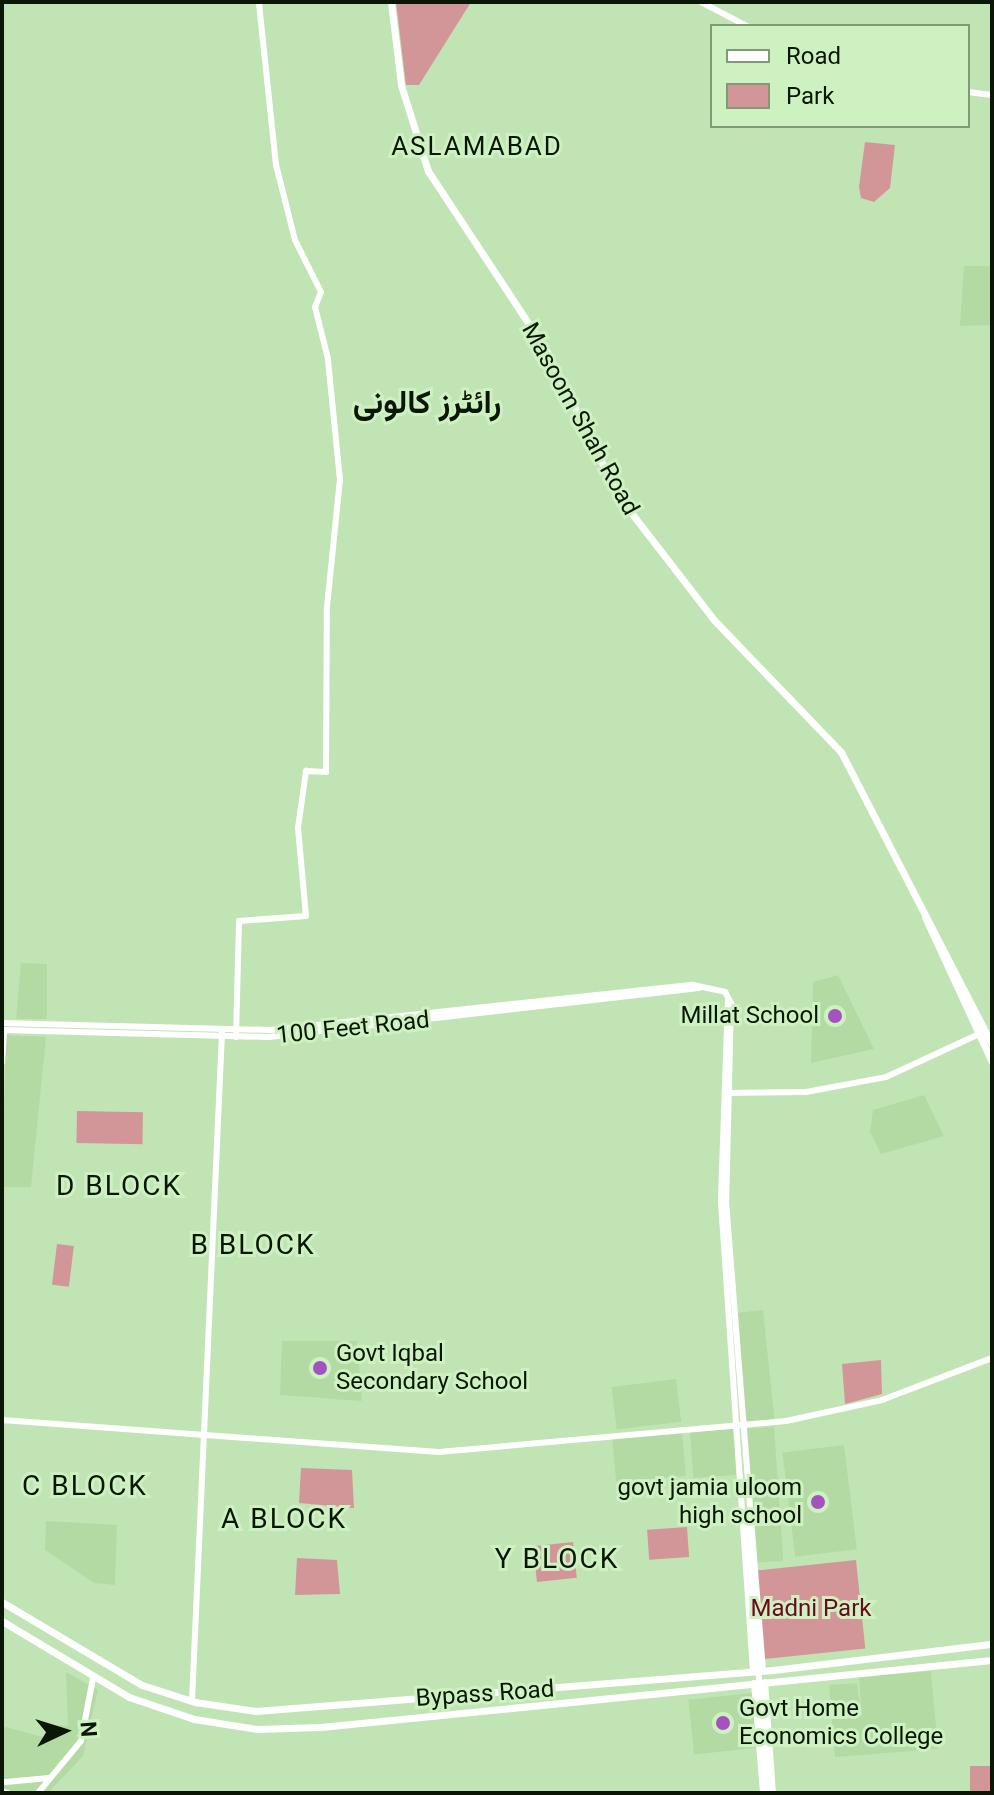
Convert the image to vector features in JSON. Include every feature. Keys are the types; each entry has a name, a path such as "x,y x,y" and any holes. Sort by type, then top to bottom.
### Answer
{"main road":[{"path":"236,1033 239,921 306,916 298,828 306,771 326,772 327,607 340,480 328,359 315,307 321,292 295,240 276,165 259,2"},
{"name":"Masoom Shah Road","path":"391,2 401,85 428,171 546,350 619,497 714,620 841,752 992,1045"},
{"path":"701,2 743,24"},
{"path":"970,92 992,95"},
{"name":"100 Feet Road","path":"3,1027 222,1033 326,1032 702,987 719,988 728,998 726,1201 753,1672"},
{"name":"Masoom Shah Road","path":"966,999 992,1062"},
{"path":"2,1062 3,1027"},
{"path":"192,1701 222,1033"},
{"path":"727,1094 806,1092 886,1077 979,1034"},
{"path":"2,1420 439,1452 740,1424 882,1400 992,1358"},
{"path":"744,1483 768,1793"},
{"name":"100 Feet Road","path":"744,1483 763,1671"},
{"name":"Bypass Road","path":"2,1602 142,1685 192,1701 256,1711 315,1710 753,1672 992,1644"},
{"path":"2,1621 93,1678 150,1705 225,1725 289,1729 992,1660"},
{"path":"38,1793 81,1741 93,1678"},
{"path":"765,1682 768,1793"},
{"path":"754,1683 768,1793"},
{"path":"137,1700 145,1696 142,1685"},
{"path":"150,1705 147,1696 156,1691"},
{"path":"6,1782 49,1778"}],"shaded area":[{"path":"964,266 992,266 992,325 960,326"},
{"path":"21,963 47,964 47,1019 16,1019"},
{"name":"Millat School","path":"838,975 874,1049 811,1063 813,982"},
{"path":"6,1035 46,1037 31,1187 2,1187"},
{"path":"924,1095 944,1136 881,1154 870,1132 873,1110"},
{"path":"763,1310 775,1421 747,1424 735,1313"},
{"name":"Govt Iqbal Secondary School","path":"282,1341 357,1341 362,1401 280,1395"},
{"path":"676,1379 681,1422 617,1430 611,1387"},
{"path":"774,1427 783,1561 756,1563 747,1429"},
{"path":"733,1429 736,1475 693,1478 690,1432"},
{"path":"682,1432 686,1476 616,1482 612,1438"},
{"name":"govt jamia uloom high school","path":"844,1445 857,1549 795,1557 782,1453"},
{"path":"46,1521 117,1525 115,1585 94,1583 45,1550"},
{"path":"931,1671 938,1749 835,1757 829,1685 857,1683 862,1721 859,1677"},
{"path":"66,1672 98,1690 83,1756 48,1793 2,1793 2,1726 50,1739 54,1725 68,1726"},
{"name":"Govt Home Economics College","path":"752,1693 758,1748 694,1754 688,1700"}],"green space":[{"path":"396,2 471,2 419,85 406,85"},
{"path":"865,142 895,145 890,188 874,202 861,198 859,187"},
{"name":"D BLOCK","path":"77,1111 143,1112 142,1144 76,1143"},
{"path":"57,1244 74,1246 69,1287 52,1285"},
{"path":"881,1360 882,1394 845,1404 842,1364"},
{"path":"301,1468 352,1470 354,1508 299,1503"},
{"path":"687,1527 689,1557 649,1560 647,1530"},
{"path":"573,1542 577,1578 537,1582 533,1546"},
{"path":"297,1558 337,1560 340,1594 295,1595"},
{"name":"Madni Park","path":"856,1560 865,1649 765,1659 756,1571"},
{"path":"970,1766 992,1766 992,1793 970,1793"}],"place":[{"name":"Millat School","path":"835,1016"},
{"name":"Govt Iqbal Secondary School","path":"320,1368"},
{"name":"govt jamia uloom high school","path":"818,1502"},
{"name":"Govt Home Economics College","path":"723,1723"}],"district":[{"name":"ASLAMABAD","path":"477,147"},
{"name":"رائٹرز کالونی","path":"427,402"},
{"name":"D BLOCK","path":"119,1186"},
{"name":"B BLOCK","path":"253,1245"},
{"name":"C BLOCK","path":"85,1486"},
{"name":"A BLOCK","path":"284,1519"},
{"name":"Y BLOCK","path":"557,1559"}]}
